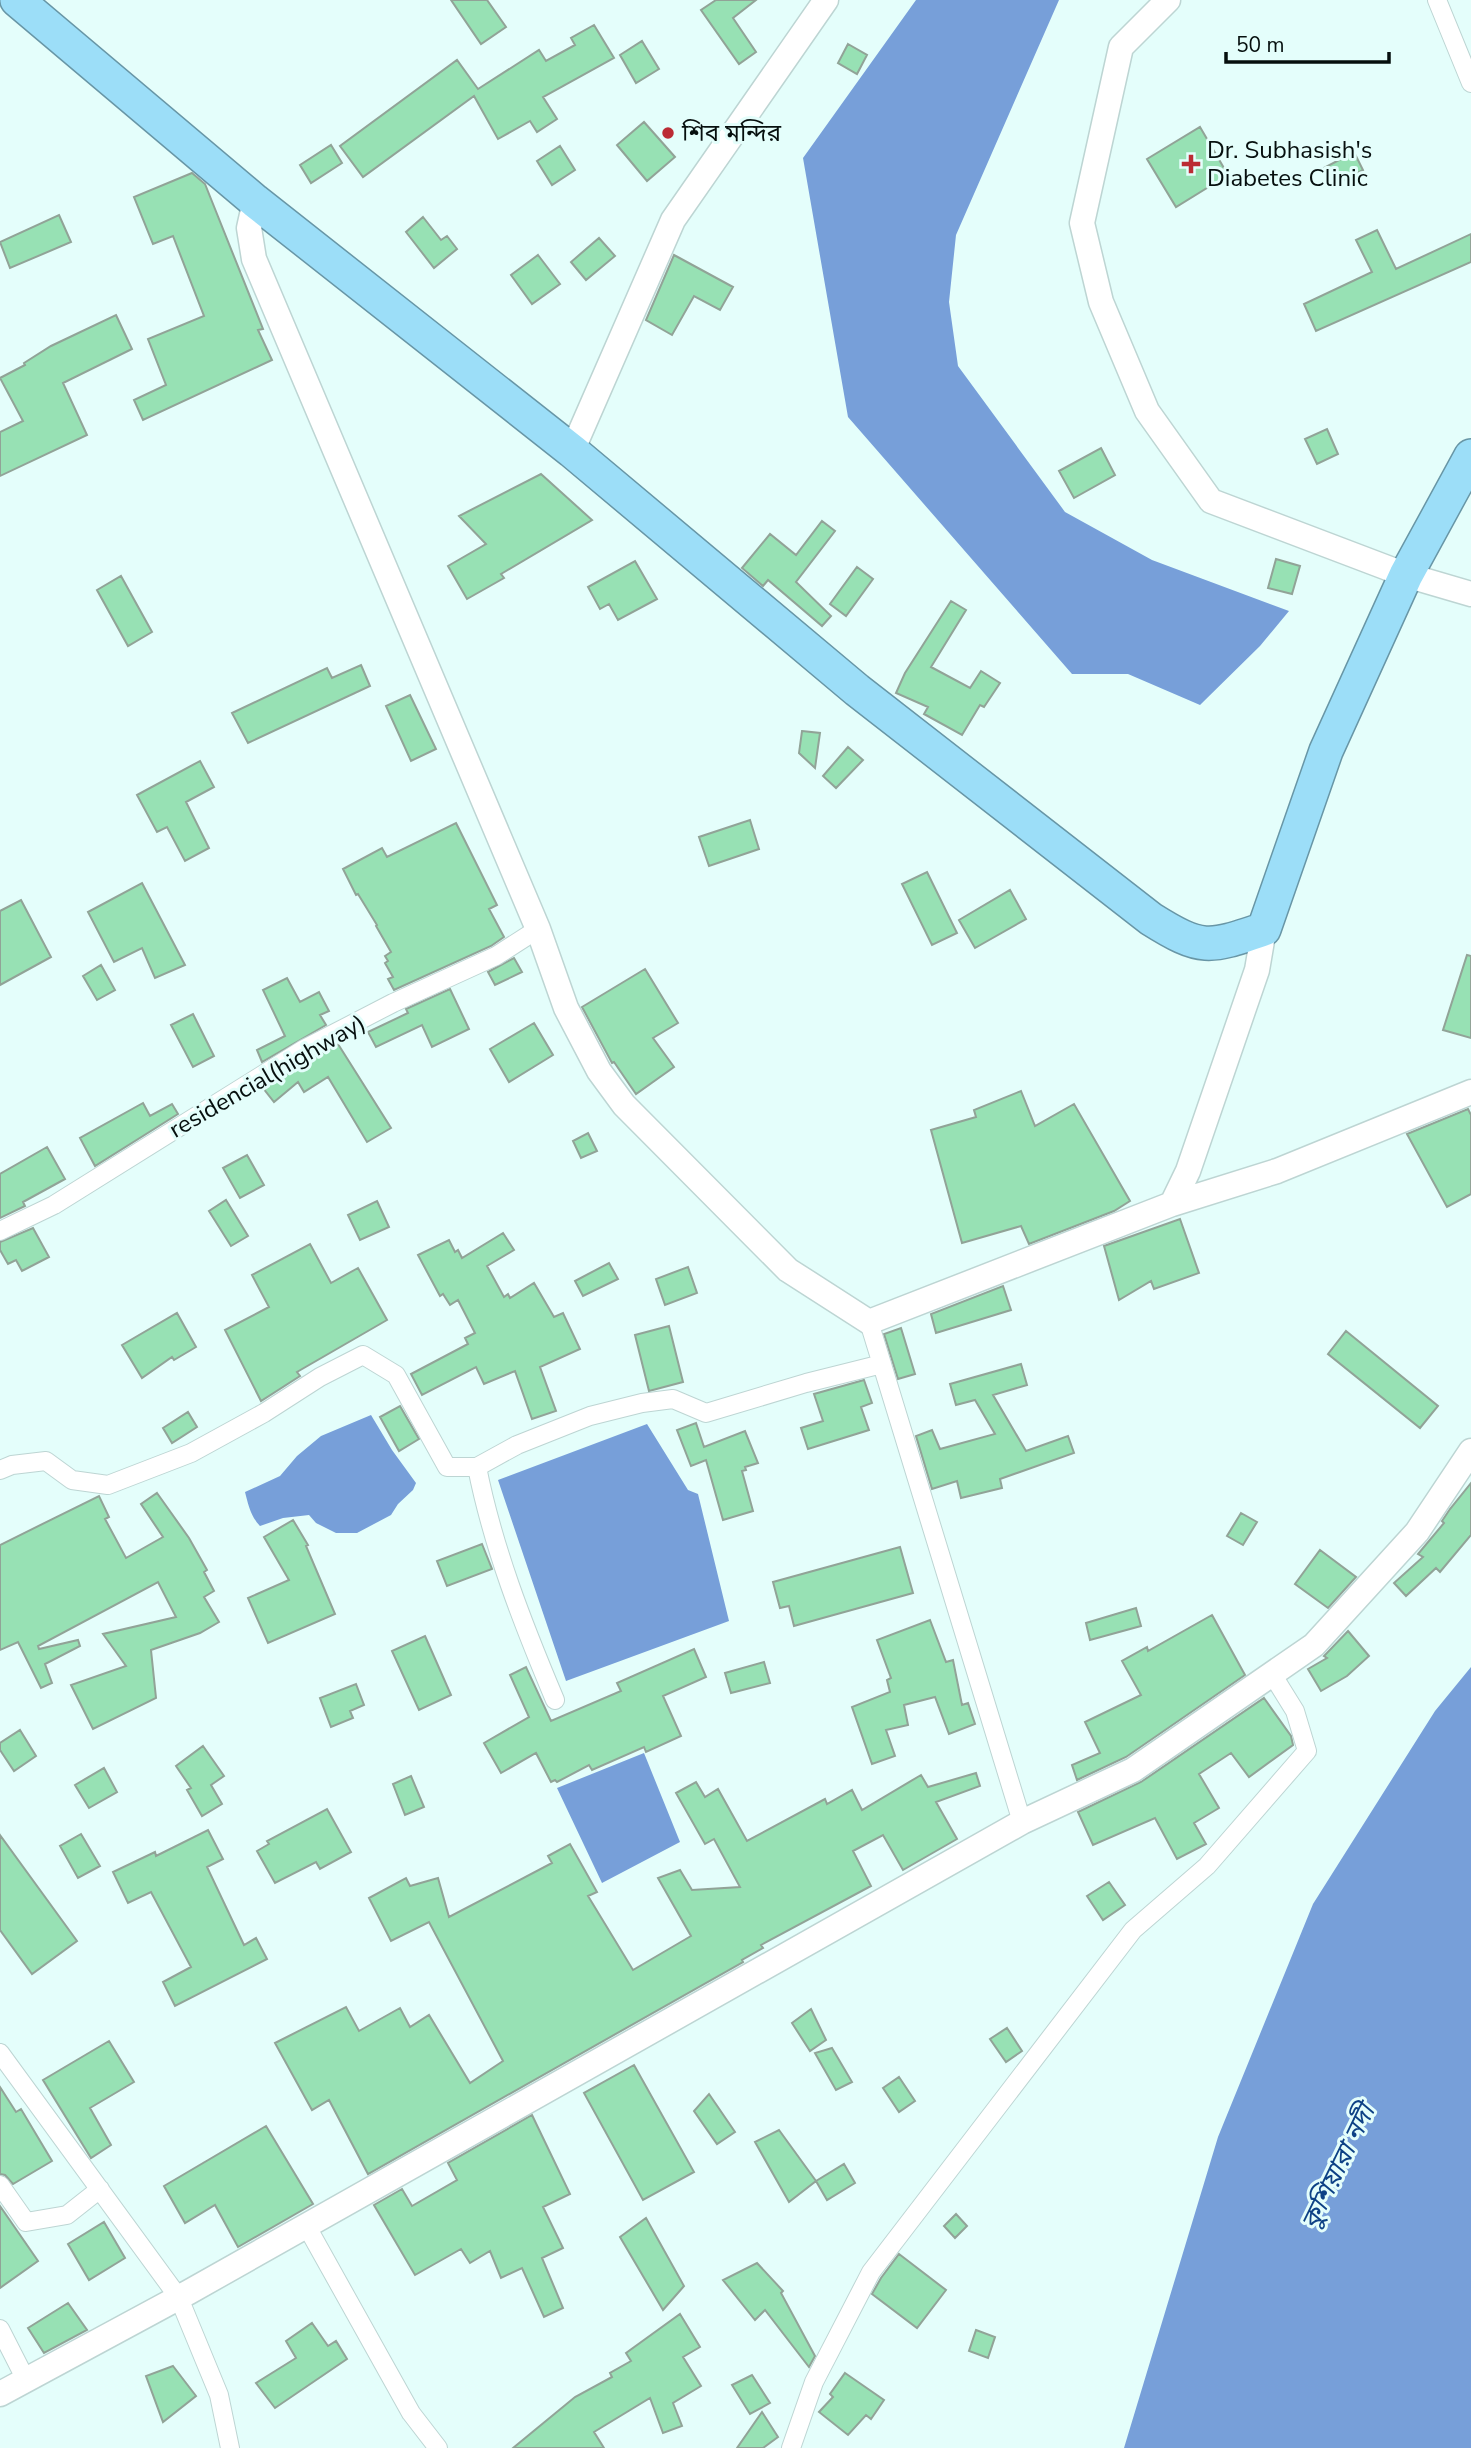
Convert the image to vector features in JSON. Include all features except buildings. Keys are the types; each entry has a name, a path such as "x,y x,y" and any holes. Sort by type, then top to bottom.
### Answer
{"highway":[{"path":"17,0 255,201 572,451 857,690 1151,919 1178,936 1202,944 1220,944 1264,929 1326,751 1406,575 1471,456"}],"street":[{"path":"572,451 674,220 826,0"},
{"path":"1168,0 1121,47 1082,223 1101,302 1147,411 1211,501 1406,575 1471,593"},
{"path":"1437,0 1471,83"},
{"path":"255,201 249,228 254,259 538,929 566,1008 599,1071 624,1105 788,1270 869,1322 1022,1822"},
{"name":"residencial(highway)","path":"0,1231 54,1205 304,1049 394,1003 496,956 538,929"},
{"path":"1172,1204 1188,1171 1257,970 1264,929"},
{"path":"869,1322 1172,1204 1277,1171 1471,1092"},
{"path":"0,1470 12,1465 46,1461 72,1480 108,1485 191,1453 264,1413 320,1377 363,1355 397,1375 447,1467 477,1467 517,1445 590,1416 642,1403 673,1398 706,1413 882,1364"},
{"path":"0,2393 179,2298 1022,1822 1133,1770 1314,1645 1417,1532 1471,1451"},
{"path":"477,1467 486,1517 527,1632 555,1700"},
{"path":"791,2448 814,2382 871,2272 1133,1930 1207,1866 1307,1751 1295,1711 1272,1674"},
{"path":"0,2053 179,2298 219,2395 230,2448"},
{"path":"0,2185 26,2222 67,2215 100,2189"},
{"path":"306,2225 411,2413 438,2448"},
{"path":"0,2329 26,2380"}],"water":[{"path":"916,0 1059,0 956,235 949,302 958,366 1065,512 1152,560 1289,611 1260,646 1200,705 1128,674 1072,674 848,417 803,158"},
{"path":"371,1415 416,1483 391,1515 357,1533 336,1533 316,1523 309,1515 283,1518 260,1526 252,1514 245,1492 280,1476 297,1456 321,1436"},
{"path":"647,1424 688,1490 698,1494 729,1621 566,1681 498,1480"},
{"name":"কুশিয়ারা নদী","path":"1471,1667 1471,2448 1124,2448 1218,2137 1313,1904 1435,1711"},
{"path":"644,1753 680,1842 602,1883 557,1788"}],"place":[{"name":"শিব মন্দির","path":"668,133"},
{"name":"Dr. Subhasish's Diabetes Clinic","path":"1191,164"}]}
